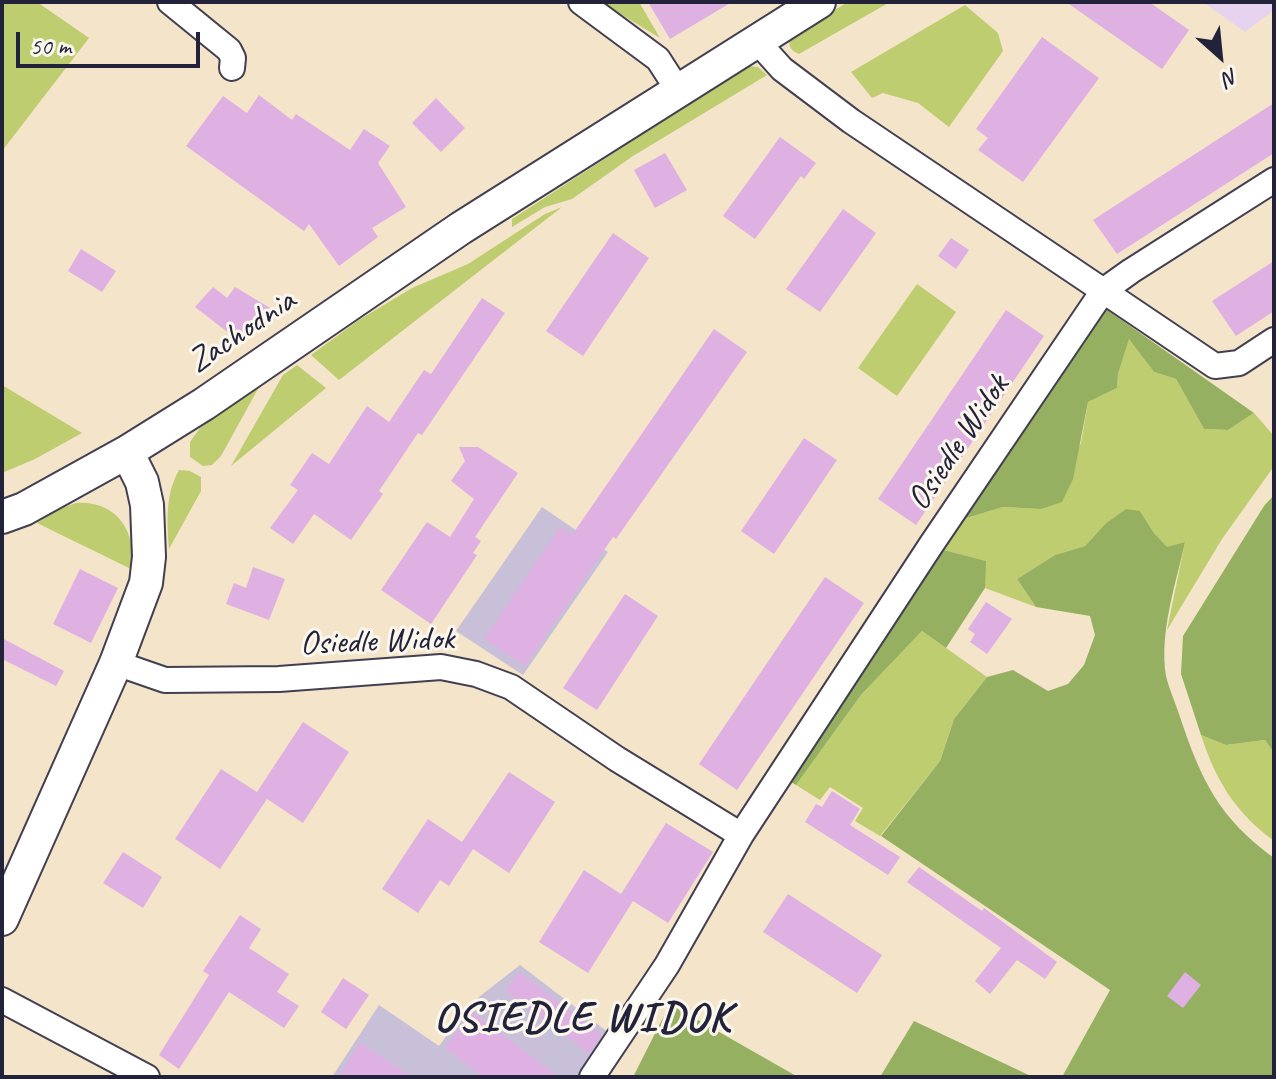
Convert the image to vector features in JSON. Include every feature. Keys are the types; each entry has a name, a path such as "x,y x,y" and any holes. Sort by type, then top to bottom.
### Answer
{"street":[{"path":"170,2 229,50 233,58 232,68"},
{"path":"581,2 658,59 678,90"},
{"name":"Zachodnia","path":"2,517 24,509 127,452 217,395 461,228 819,2"},
{"path":"756,40 782,69 851,121 1215,366 1239,363 1274,340"},
{"name":"Osiedle Widok","path":"592,1077 667,965 741,835 931,545 1103,291 1274,180"},
{"path":"2,919 116,663 146,583 148,515 142,482 127,452"},
{"name":"Osiedle Widok","path":"116,663 165,680 279,679 441,667 476,674 511,687 617,759 741,835"},
{"path":"2,1000 147,1077"}],"shaded area":[{"path":"1203,2 1274,2 1274,10 1245,32"},
{"path":"542,507 608,552 523,675 456,631"},
{"path":"520,965 613,1036 582,1077 332,1077 379,1005 439,1046 470,1004"}],"green space":[{"path":"2,2 37,2 89,38 2,151"},
{"path":"601,2 639,2 660,38"},
{"path":"848,2 890,2 799,54 792,49 790,36"},
{"path":"965,5 998,33 1003,51 949,127 918,103 883,93 872,98 851,72"},
{"path":"748,66 758,67 767,75 633,156 572,199 545,207 512,227 512,219"},
{"path":"562,207 339,380 311,355 359,320 412,288 468,264 545,214"},
{"path":"917,284 956,312 897,396 858,368"},
{"path":"1103,307 1254,413 1228,430 1204,429 1176,379 1154,372 1129,339 1117,388 1088,402 1073,479 1062,502 1041,509 1003,507 960,520"},
{"path":"1129,338 1154,372 1176,379 1204,429 1228,430 1254,413 1274,436 1272,469 1222,539 1167,630 1185,542 1167,548 1140,511 1105,524 1085,546 1055,555 1017,579 1036,607 985,588 985,561 940,549 960,520 1003,507 1041,509 1081,443 1088,402 1117,388"},
{"path":"297,365 326,388 231,466 283,375"},
{"path":"2,385 82,433 2,473"},
{"path":"259,387 221,456 212,465 203,466 190,457 190,442 200,428"},
{"path":"179,470 201,477 201,491 169,549 169,499"},
{"path":"1274,495 1274,753 1265,740 1226,745 1201,735 1181,674 1183,636 1264,506"},
{"path":"76,503 102,507 121,521 131,543 131,569 37,523 59,509"},
{"path":"1126,509 1140,511 1167,547 1185,542 1167,625 1164,659 1167,681 1196,760 1214,796 1239,828 1274,858 1274,1077 1062,1077 1110,990 881,836 940,761 954,719 987,677 1013,670 1048,691 1068,684 1084,665 1095,635 1090,616 1036,607 1017,579 1055,555 1085,546 1105,524"},
{"path":"940,549 986,561 985,588 946,648 922,631 861,695 796,785 787,780"},
{"path":"922,631 987,677 954,719 940,761 880,836 855,821 863,808 830,787 820,800 796,785 861,695"},
{"path":"1201,735 1226,745 1265,740 1274,753 1274,841 1248,819 1228,794 1213,767"},
{"path":"670,1004 798,1077 633,1077"},
{"path":"914,1021 1033,1077 880,1077"}],"building":[{"path":"648,2 732,2 670,39"},
{"path":"1066,2 1149,2 1189,30 1162,69"},
{"path":"1042,37 1099,78 1023,182 978,150 988,138 976,129"},
{"path":"259,95 292,120 296,114 350,150 364,129 390,146 378,163 406,207 372,228 378,237 339,266 309,224 304,231 186,146 223,96 247,113"},
{"path":"436,98 465,128 441,152 412,123"},
{"path":"1274,103 1274,153 1117,254 1093,220"},
{"path":"780,137 816,163 804,179 801,176 755,239 723,216"},
{"path":"665,153 687,190 655,208 634,170"},
{"path":"843,209 876,233 820,312 786,289"},
{"path":"613,233 649,258 583,356 546,331"},
{"path":"951,238 969,250 956,269 938,256"},
{"path":"81,249 116,271 102,292 68,271"},
{"path":"1274,261 1274,311 1236,336 1212,301"},
{"path":"213,287 227,298 235,287 270,308 243,344 195,307"},
{"path":"482,298 505,313 422,435 418,433 379,491 383,494 351,540 314,514 293,544 270,528 298,490 290,485 312,453 329,464 367,406 389,422 424,370 431,374"},
{"path":"1006,310 1044,336 916,525 878,499"},
{"path":"714,329 747,352 616,539 613,537 525,666 484,639 560,527 572,535"},
{"path":"804,438 837,460 774,554 741,531"},
{"path":"459,447 478,447 518,473 475,537 481,541 473,553 477,555 431,624 381,590 427,522 450,537 474,499 451,481 465,461"},
{"path":"253,567 285,579 269,620 226,604 234,583 246,588"},
{"path":"80,569 118,588 91,643 53,624"},
{"path":"825,577 864,603 737,790 699,764"},
{"path":"625,594 658,616 597,710 563,688"},
{"path":"986,602 1012,619 987,654 970,642 975,634 968,629"},
{"path":"2,638 64,671 56,686 2,659"},
{"path":"303,722 349,752 303,823 267,799 220,869 175,839 221,769 257,792"},
{"path":"509,772 555,802 509,873 473,849 449,886 440,880 418,913 382,889 428,819 462,842"},
{"path":"832,791 860,809 850,825 900,857 888,875 805,822 816,804 822,807"},
{"path":"666,823 713,852 668,923 633,901 588,973 539,942 584,870 621,894"},
{"path":"123,852 162,877 143,908 103,883"},
{"path":"919,867 982,911 984,908 1057,962 1045,979 1017,960 990,994 975,981 1001,948 907,882"},
{"path":"788,894 882,955 857,993 763,932"},
{"path":"240,915 261,929 249,948 289,974 277,992 299,1006 284,1028 229,992 179,1069 159,1055 209,975 203,971"},
{"path":"519,972 602,1035 589,1054 506,991"},
{"path":"1185,972 1201,985 1183,1008 1167,996"},
{"path":"343,978 369,995 346,1029 321,1012"},
{"path":"472,1012 559,1077 483,1077 445,1048"},
{"path":"360,1043 413,1077 338,1077"}],"district":[{"name":"OSIEDLE WIDOK","path":"583,1019"}]}
